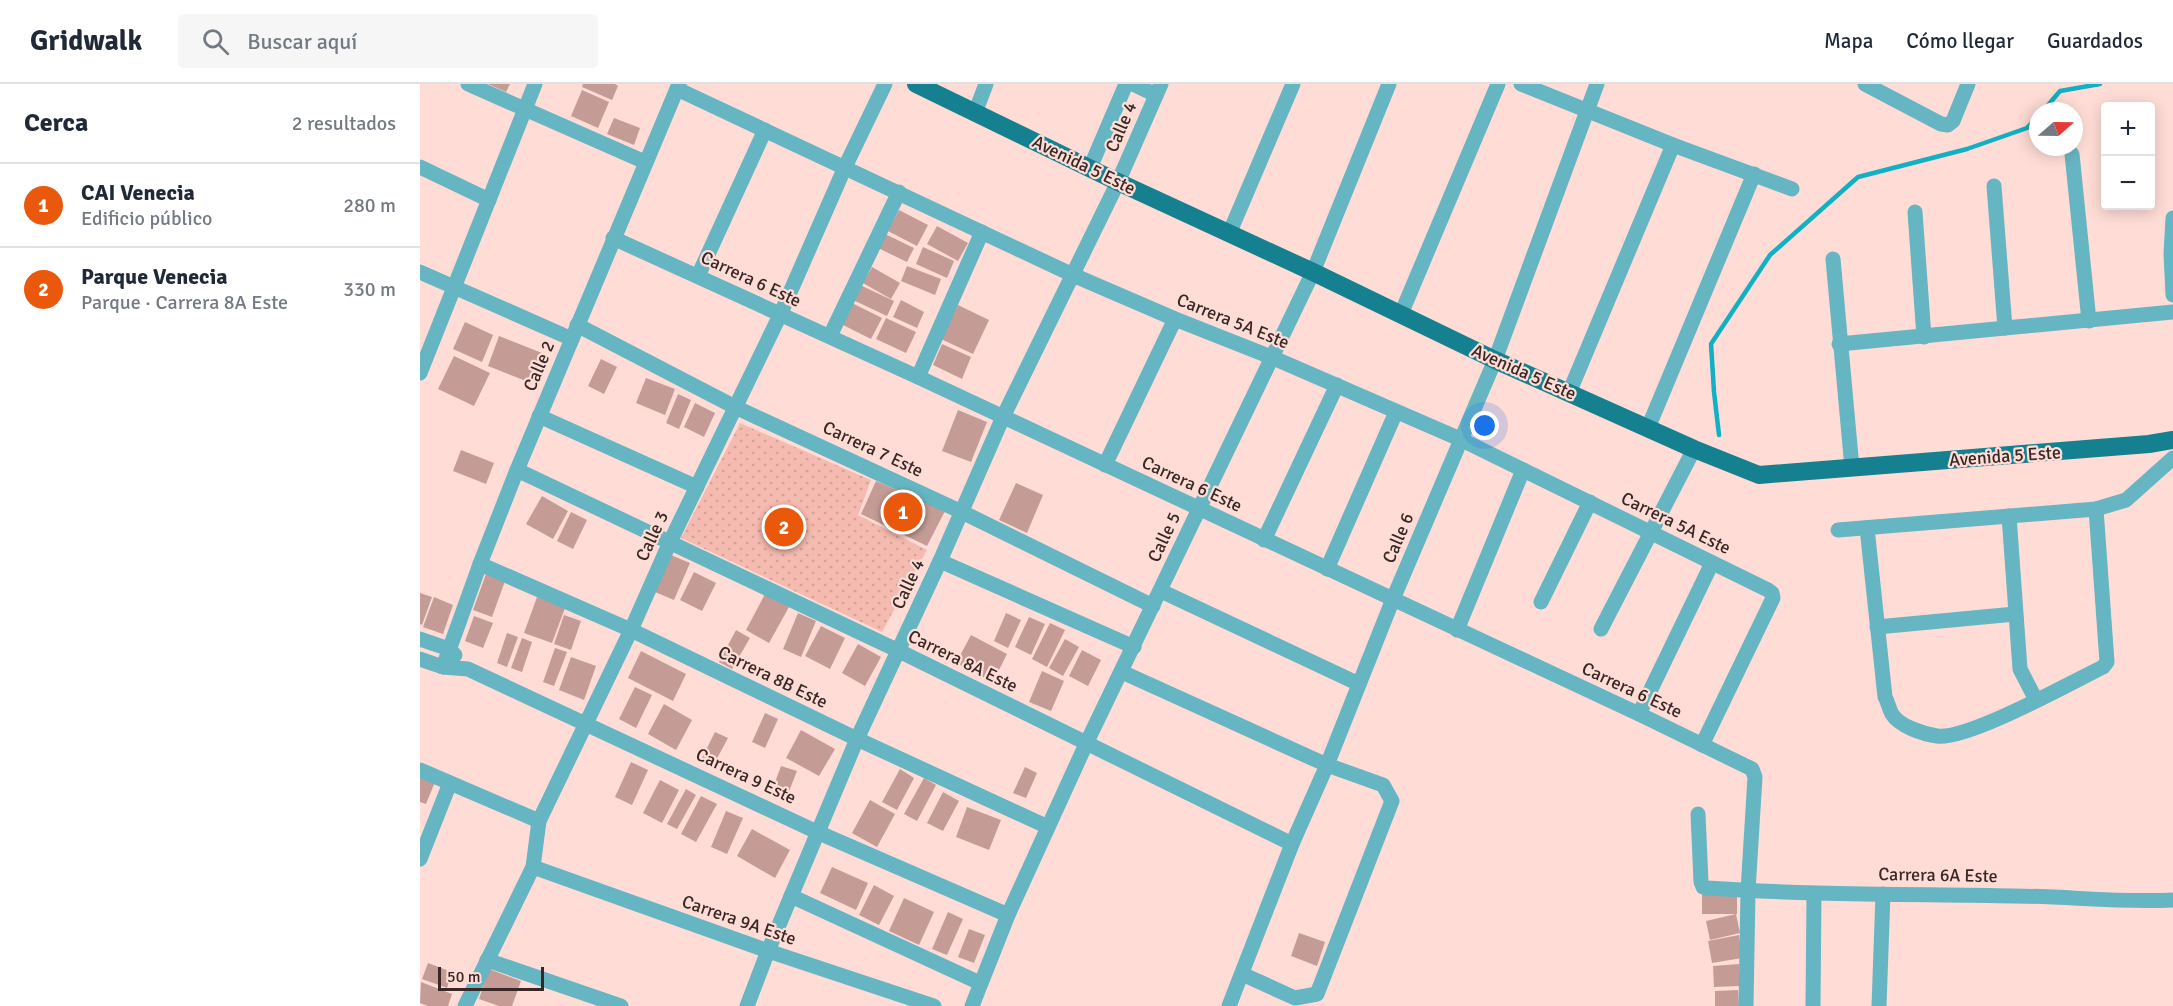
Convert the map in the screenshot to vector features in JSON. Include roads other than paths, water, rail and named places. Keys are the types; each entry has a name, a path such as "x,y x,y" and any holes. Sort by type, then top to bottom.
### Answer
{"main road":[{"name":"Avenida 5 Este","path":"916,84 1495,360 1694,449 1759,475 2149,444 2173,440"}],"street":[{"path":"468,84 645,162"},
{"path":"420,373 535,84"},
{"name":"Calle 3","path":"465,1006 533,867 539,821 631,630 670,542 781,314 845,167 885,84"},
{"path":"975,113 986,84"},
{"name":"Calle 4","path":"1090,168 1126,84"},
{"path":"1132,84 1158,90"},
{"path":"1229,234 1293,84"},
{"name":"Calle 5","path":"972,1006 1008,915 1086,744 1313,272 1389,84"},
{"path":"1401,314 1498,84"},
{"path":"1521,84 1673,145 1792,189"},
{"name":"Calle 6","path":"1229,1006 1292,844 1495,360 1597,84"},
{"path":"1865,84 1941,124 1948,125 1953,121 1968,84"},
{"name":"Carrera 5A Este","path":"678,86 765,130 1074,275 1175,320 1272,357 1460,439 1772,593 1773,598 1701,745"},
{"name":"Calle 2","path":"443,667 517,470 678,86"},
{"name":"Calle 4","path":"747,1006 857,739 940,561 1003,417 1119,182 1158,90"},
{"path":"698,276 765,130"},
{"path":"1569,393 1673,145"},
{"path":"2072,156 2089,321"},
{"path":"420,167 489,200"},
{"path":"1648,428 1754,174"},
{"path":"1995,186 2005,328"},
{"path":"830,336 899,192"},
{"path":"1915,212 1924,337"},
{"path":"2173,218 2170,254 2173,296"},
{"path":"918,377 982,232"},
{"name":"Carrera 6 Este","path":"614,238 918,377 1752,769 1755,777 1748,891"},
{"path":"1833,259 1852,468"},
{"name":"Carrera 7 Este","path":"420,272 454,288 575,332 962,512 1154,606"},
{"path":"1839,344 2173,312"},
{"path":"1105,465 1175,320"},
{"path":"1264,540 1337,385"},
{"path":"1327,569 1396,412"},
{"path":"540,416 697,487"},
{"path":"1601,628 1694,449"},
{"path":"1838,530 2096,509 2126,500 2173,458"},
{"name":"Carrera 8A Este","path":"517,470 898,651 1292,844"},
{"path":"1457,630 1523,470"},
{"path":"1541,602 1590,502"},
{"path":"1867,528 1886,697 1893,716 1907,727 1937,736 1961,733 2036,700 2103,667 2107,662 2096,509"},
{"path":"2008,516 2020,669 2036,700"},
{"path":"940,561 1134,647"},
{"path":"1639,714 1712,562"},
{"name":"Carrera 8B Este","path":"480,564 631,630 857,739 1048,827"},
{"path":"1161,591 1359,684"},
{"path":"1877,627 2015,614"},
{"path":"420,639 449,649"},
{"name":"Carrera 9 Este","path":"449,649 468,669"},
{"name":"Carrera 9 Este","path":"420,659 443,667 468,669 817,832 1008,915"},
{"path":"1122,672 1327,765 1383,785 1392,801 1317,994 1295,998 1242,974"},
{"path":"420,770 539,821"},
{"path":"420,859 450,783"},
{"name":"Carrera 6A Este","path":"1698,814 1701,882 1707,888 1814,894 2173,900"},
{"name":"Carrera 9A Este","path":"533,867 768,951 934,1006"},
{"path":"1746,1006 1748,891"},
{"path":"1813,1006 1814,894"},
{"path":"1879,1006 1882,894"},
{"path":"791,896 980,983"},
{"path":"487,960 621,1006"}],"waterway":[{"path":"2051,102 2060,91 2100,84"},
{"path":"1719,435 1711,344 1770,255 1858,177 1967,149 2029,126"}],"place":[{"name":"CAI Venecia","path":"903,512"},
{"name":"Parque Venecia","path":"784,527"}]}
